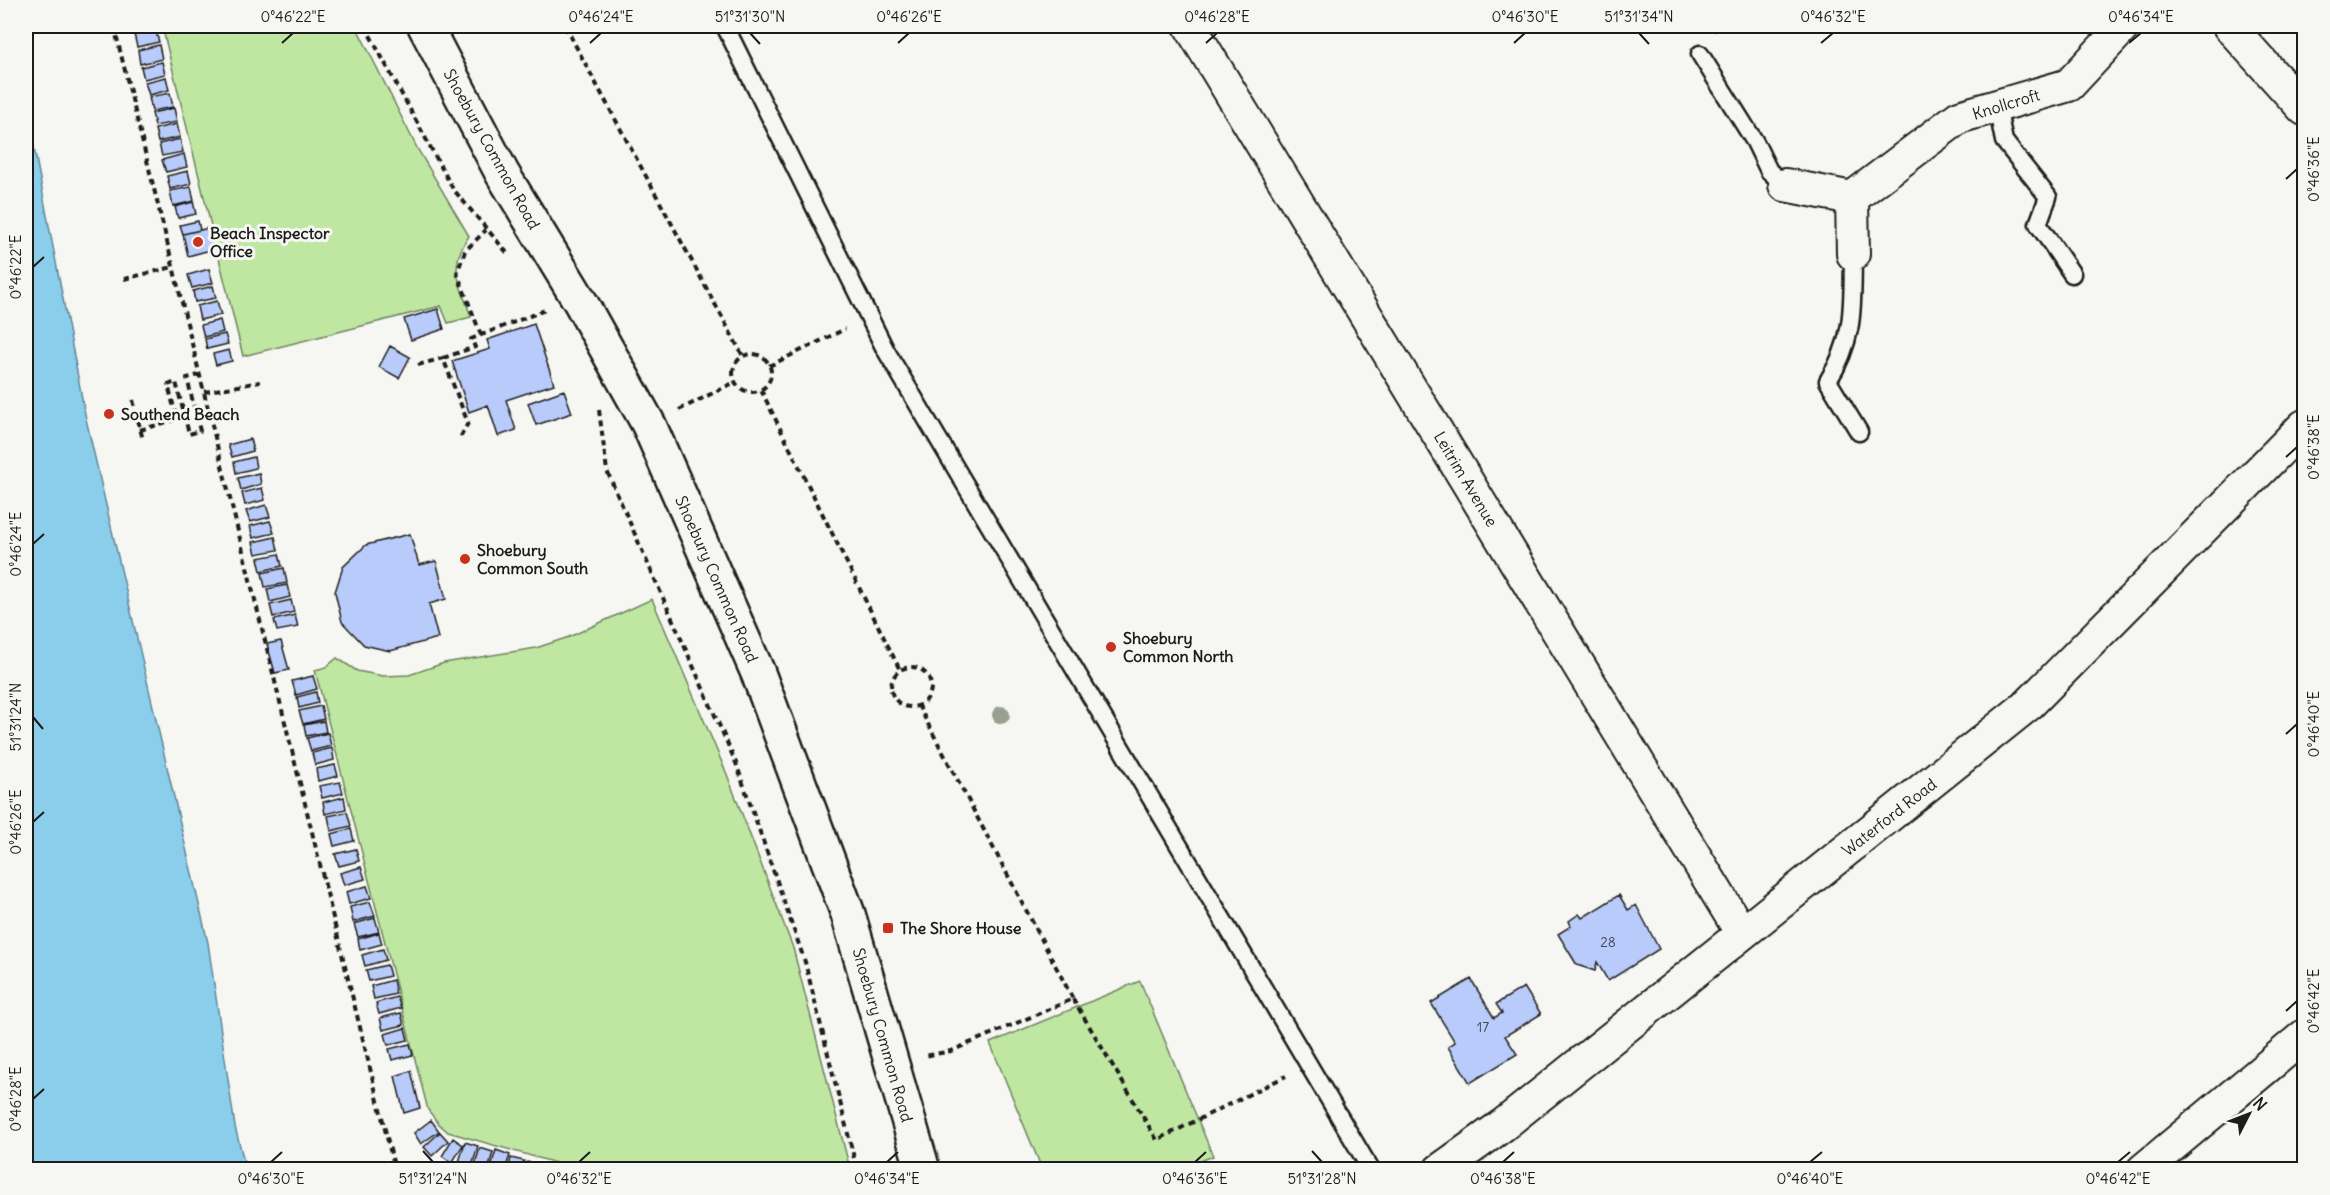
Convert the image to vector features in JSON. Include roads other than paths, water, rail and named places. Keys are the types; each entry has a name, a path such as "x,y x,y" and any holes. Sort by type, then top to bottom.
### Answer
{"main road":[{"name":"Shoebury Common Road","path":"425,26 501,173 581,303 649,425 758,673 848,915 923,1170"}],"street":[{"name":"Leitrim Avenue","path":"1190,26 1742,932"},
{"name":"Knollcroft","path":"1852,198 1959,117 2069,85 2124,26"},
{"path":"2229,26 2304,109"},
{"path":"1785,185 1852,198 1853,254"},
{"name":"Waterford Road","path":"1440,1169 1503,1125 2030,704 2304,426"},
{"path":"2143,1170 2304,1036"}],"lane":[{"path":"725,26 885,349 1371,1170"},
{"path":"1700,54 1755,142 1769,171 1785,185"},
{"path":"1997,106 2004,141 2048,197 2038,224 2072,274"},
{"path":"1853,254 1852,317 1841,359 1828,381 1859,432"}],"water":[{"path":"26,106 86,419 208,943 235,1127 246,1169 26,1169"}],"place":[{"name":"Beach Inspector Office","path":"198,242"},
{"name":"Southend Beach","path":"109,414"},
{"name":"Shoebury Common South","path":"465,559"},
{"name":"Shoebury Common North","path":"1111,647"},
{"name":"The Shore House","path":"888,928"}]}
